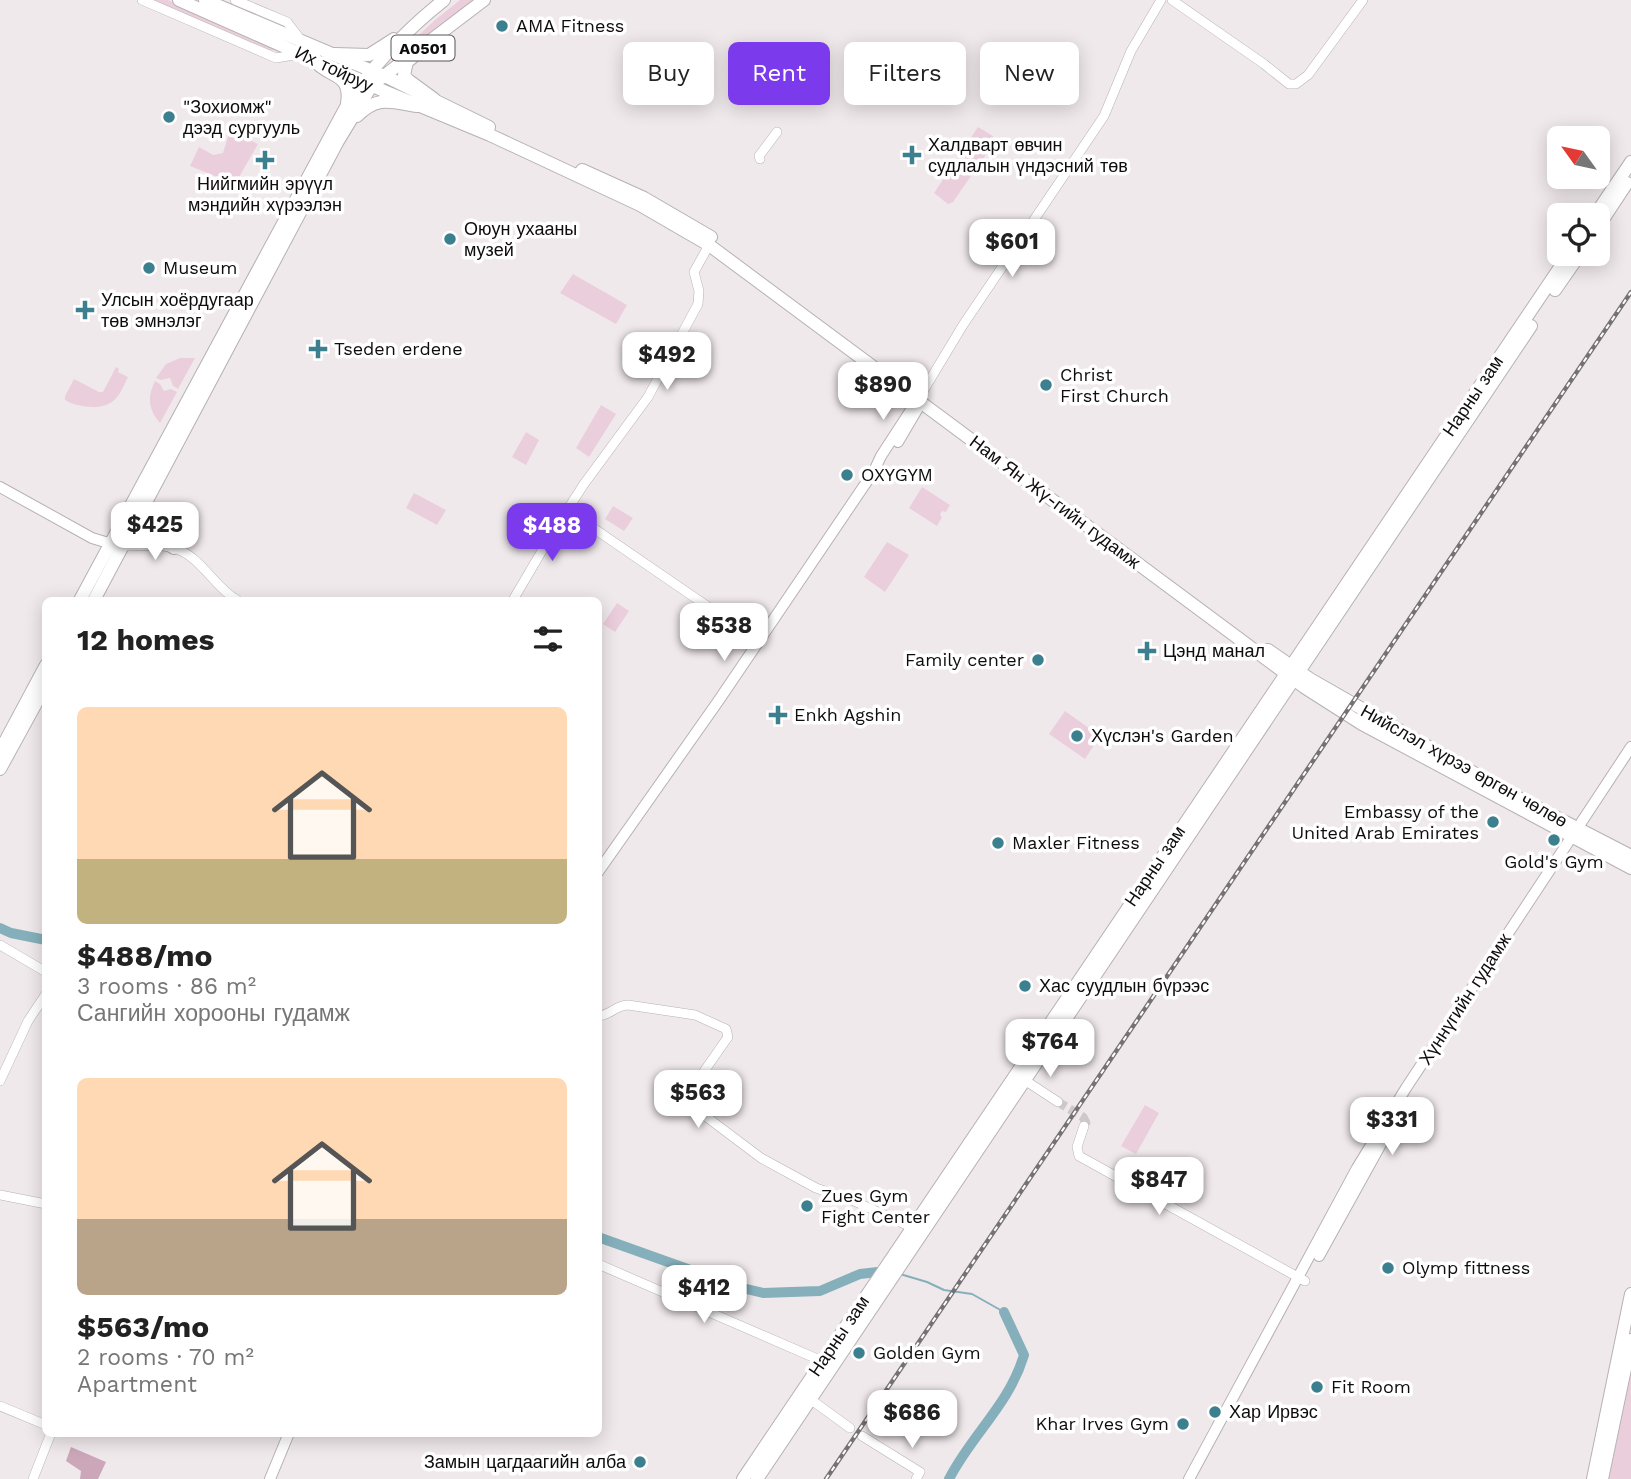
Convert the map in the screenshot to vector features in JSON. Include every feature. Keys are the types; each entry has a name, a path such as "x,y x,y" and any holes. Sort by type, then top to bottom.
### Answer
{"main road":[{"name":"Их тойруу","path":"179,0 372,78"},
{"name":"Их тойруу","path":"205,0 305,51 335,54 417,106 490,135"},
{"name":"A0501","path":"82,597 346,107 409,30 444,0"},
{"name":"A0501","path":"96,597 372,78 422,48 484,0"},
{"path":"335,54 369,55 409,30"},
{"path":"422,48 407,62 404,75 435,99"},
{"path":"305,51 319,67 344,81 347,86 346,107"},
{"path":"372,78 435,99"},
{"name":"Нам Ян Жү-гийн гудамж","path":"435,99 509,137 630,191 698,228 920,398"},
{"path":"338,141 358,114 373,102 391,101 417,106"},
{"name":"Нам Ян Жү-гийн гудамж","path":"490,135 640,205 709,245 1256,642 1292,672"},
{"path":"1603,203 1631,162"},
{"path":"1610,209 1631,177"},
{"name":"Нарны зам","path":"1453,434 1561,266"},
{"name":"Нарны зам","path":"753,1474 810,1399 902,1251 1453,434 1572,266"},
{"path":"602,866 874,471 920,398"},
{"path":"0,487 92,538 110,545 125,545"},
{"path":"136,524 174,548"},
{"path":"0,751 42,672"},
{"name":"Нийслэл хүрээ өргөн чөлөө","path":"1292,672 1362,724 1577,834 1631,856"},
{"name":"Нийслэл хүрээ өргөн чөлөө","path":"1292,672 1508,793 1631,868"},
{"path":"0,769 42,692"},
{"name":"Хүннүгийн гудамж","path":"1195,1479 1302,1279 1357,1168 1406,1088 1577,834 1631,747"},
{"name":"Хүннүгийн гудамж","path":"1577,834 1631,760"},
{"name":"Нарны зам","path":"902,1251 911,1227 1024,1083 1149,885"},
{"name":"Хүннүгийн гудамж","path":"1189,1479 1302,1279"},
{"name":"Нарны зам","path":"753,1474 822,1361 874,1294"},
{"path":"1602,1479 1628,1336 1631,1294"},
{"path":"1593,1479 1628,1336"},
{"path":"270,1479 287,1437"}],"street":[{"path":"142,0 276,58 305,51 287,22 235,0"},
{"path":"920,398 977,304 1083,151 1089,148 1100,131 1131,51 1161,0"},
{"path":"1172,0 1289,84 1296,84 1308,75 1363,0"},
{"path":"760,159 759,156 777,132"},
{"path":"515,597 567,510 648,397 698,304 699,291 694,272 709,245"},
{"path":"567,510 758,641"},
{"path":"125,545 174,548 197,562 231,597"},
{"path":"0,945 42,970"},
{"path":"0,1081 28,1021 42,1000"},
{"path":"602,1016 628,1004 695,1015 726,1029 728,1037 684,1100 761,1158 816,1188 854,1201 911,1227"},
{"path":"1024,1083 1057,1103"},
{"path":"1084,1126 1077,1147 1079,1156 1302,1279"},
{"path":"0,1195 42,1203"},
{"path":"602,1266 822,1361"},
{"path":"810,1399 850,1427"},
{"path":"0,1406 42,1423"},
{"path":"862,1436 920,1472 916,1479"},
{"path":"33,1479 49,1437"}],"shaded area":[{"path":"152,0 168,0 287,51 268,50"},
{"path":"460,0 476,0 384,68 435,20"},
{"path":"978,127 993,136 994,143 953,202 948,204 934,193"},
{"path":"230,130 258,144 235,184 190,166 199,147 213,155 223,153"},
{"path":"573,274 627,305 616,324 560,293"},
{"path":"180,358 195,358 178,389 173,386 170,378 156,378 166,364"},
{"path":"116,367 118,372 128,377 113,401 102,406 89,407 65,400 74,379 103,392"},
{"path":"155,381 164,391 171,389 177,392 160,423 150,403"},
{"path":"601,405 616,414 589,457 576,448"},
{"path":"526,432 539,440 526,465 512,457"},
{"path":"922,487 950,505 946,512 942,511 937,526 909,508"},
{"path":"414,493 446,510 437,525 406,508"},
{"path":"613,506 633,518 624,531 605,519"},
{"path":"887,542 909,555 885,592 864,577"},
{"path":"617,603 629,611 615,632 603,624"},
{"path":"1065,711 1100,736 1085,759 1049,734"},
{"path":"1145,1105 1159,1113 1136,1154 1121,1146"},
{"path":"1631,1370 1631,1479 1609,1479"},
{"path":"71,1447 106,1462 98,1479 80,1479 81,1471 66,1461"}],"waterway":[{"path":"0,928 42,939"},
{"path":"602,1238 738,1287 763,1293 820,1291 860,1274 887,1271"},
{"path":"900,1274 944,1290 972,1294 1004,1312"},
{"path":"949,1479 1000,1404 1024,1355 1004,1312"}],"tunnel":[{"path":"1058,1102 1083,1117 1086,1123 1084,1126"}],"railway":[{"path":"826,1479 1631,292"}],"place":[{"name":"AMA Fitness","path":"502,26"},
{"name":"\"Зохиомж\" дээд сургууль","path":"169,117"},
{"name":"Халдварт өвчин судлалын үндэсний төв","path":"912,155"},
{"name":"Нийгмийн эрүүл мэндийн хүрээлэн","path":"265,160"},
{"name":"Оюун ухааны музей","path":"450,239"},
{"name":"Museum","path":"149,268"},
{"name":"Улсын хоёрдугаар төв эмнэлэг","path":"85,310"},
{"name":"Tseden erdene","path":"318,349"},
{"name":"Christ First Church","path":"1046,385"},
{"name":"OXYGYM","path":"847,475"},
{"name":"Цэнд манал","path":"1147,651"},
{"name":"Family center","path":"1038,660"},
{"name":"Enkh Agshin","path":"778,715"},
{"name":"Хүслэн's Garden","path":"1077,736"},
{"name":"Embassy of the United Arab Emirates","path":"1493,822"},
{"name":"Gold's Gym","path":"1554,840"},
{"name":"Maxler Fitness","path":"998,843"},
{"name":"Хас суудлын бүрээс","path":"1025,986"},
{"name":"Zues Gym Fight Center","path":"807,1206"},
{"name":"Olymp fittness","path":"1388,1268"},
{"name":"Golden Gym","path":"859,1353"},
{"name":"Fit Room","path":"1317,1387"},
{"name":"Хар Ирвэс","path":"1215,1412"},
{"name":"Khar Irves Gym","path":"1183,1424"},
{"name":"Замын цагдаагийн алба","path":"640,1462"}]}
